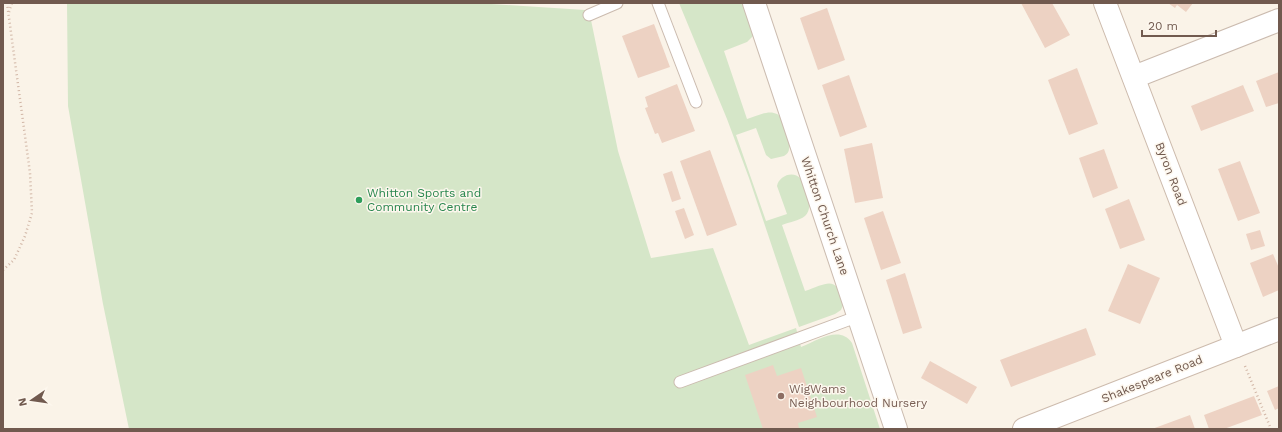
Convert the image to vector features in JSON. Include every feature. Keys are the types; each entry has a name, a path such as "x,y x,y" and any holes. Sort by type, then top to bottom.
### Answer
{"street":[{"name":"Whitton Church Lane","path":"754,3 896,429"},
{"name":"Byron Road","path":"1105,3 1236,346"},
{"path":"1134,77 1279,20"},
{"name":"Shakespeare Road","path":"1024,429 1279,329"}],"lane":[{"path":"589,15 617,3"},
{"path":"658,3 696,102"},
{"path":"680,382 859,316"}],"path":[{"path":"3,270 14,260 25,236 32,213 30,173 7,3"},
{"path":"9,13 12,3"},
{"path":"1236,346 1271,429"}],"green space":[{"name":"Whitton Sports and Community Centre","path":"67,3 477,3 585,10 591,20 618,151 651,258 713,248 749,345 796,328 801,347 828,336 841,335 847,338 852,343 880,429 129,429 103,304 68,106"},
{"path":"679,3 744,3 753,36 747,42 724,51 747,119 770,112 777,114 786,130 789,141 789,151 784,156 771,159 766,155 756,128 736,135 766,221 787,214 777,186 780,179 787,175 794,175 801,179 809,198 808,213 800,219 782,225 805,291 825,284 834,285 838,288 844,303 841,310 835,314 799,327 749,178 727,119"}],"building":[{"path":"1021,3 1052,3 1070,35 1045,48"},
{"path":"1168,3 1193,3 1186,12 1177,5 1175,8"},
{"path":"827,8 845,60 818,70 800,18"},
{"path":"654,24 670,67 638,78 622,36"},
{"path":"1077,68 1098,124 1069,135 1048,80"},
{"path":"1279,72 1279,103 1266,107 1256,81"},
{"path":"849,75 867,127 840,137 822,85"},
{"path":"677,84 695,131 662,143 658,133 655,134 645,108 648,107 645,97"},
{"path":"1243,85 1254,111 1201,131 1191,106"},
{"path":"872,143 883,198 855,203 844,149"},
{"path":"1104,149 1118,188 1093,198 1079,158"},
{"path":"710,150 737,225 707,236 680,161"},
{"path":"1240,161 1260,213 1238,221 1218,169"},
{"path":"672,171 681,199 672,202 663,174"},
{"path":"1129,199 1145,240 1120,249 1105,209"},
{"path":"684,208 694,235 685,239 675,211"},
{"path":"883,211 901,263 881,270 864,218"},
{"path":"1260,230 1265,246 1251,250 1246,234"},
{"path":"1273,254 1279,268 1279,290 1263,297 1250,263"},
{"path":"1128,264 1160,278 1140,324 1108,311"},
{"path":"905,273 922,328 903,334 886,280"},
{"path":"1086,328 1096,355 1011,387 1000,360"},
{"path":"930,361 977,387 967,404 921,378"},
{"name":"WigWams Neighbourhood Nursery","path":"773,365 777,376 801,368 817,417 798,423 799,428 763,429 745,375"},
{"path":"1279,386 1279,408 1275,410 1267,391"},
{"path":"1254,396 1262,415 1224,429 1209,429 1204,415"},
{"path":"1190,415 1195,429 1152,429"}],"place":[{"name":"Whitton Sports and Community Centre","path":"359,200"},
{"name":"WigWams Neighbourhood Nursery","path":"781,396"}]}
